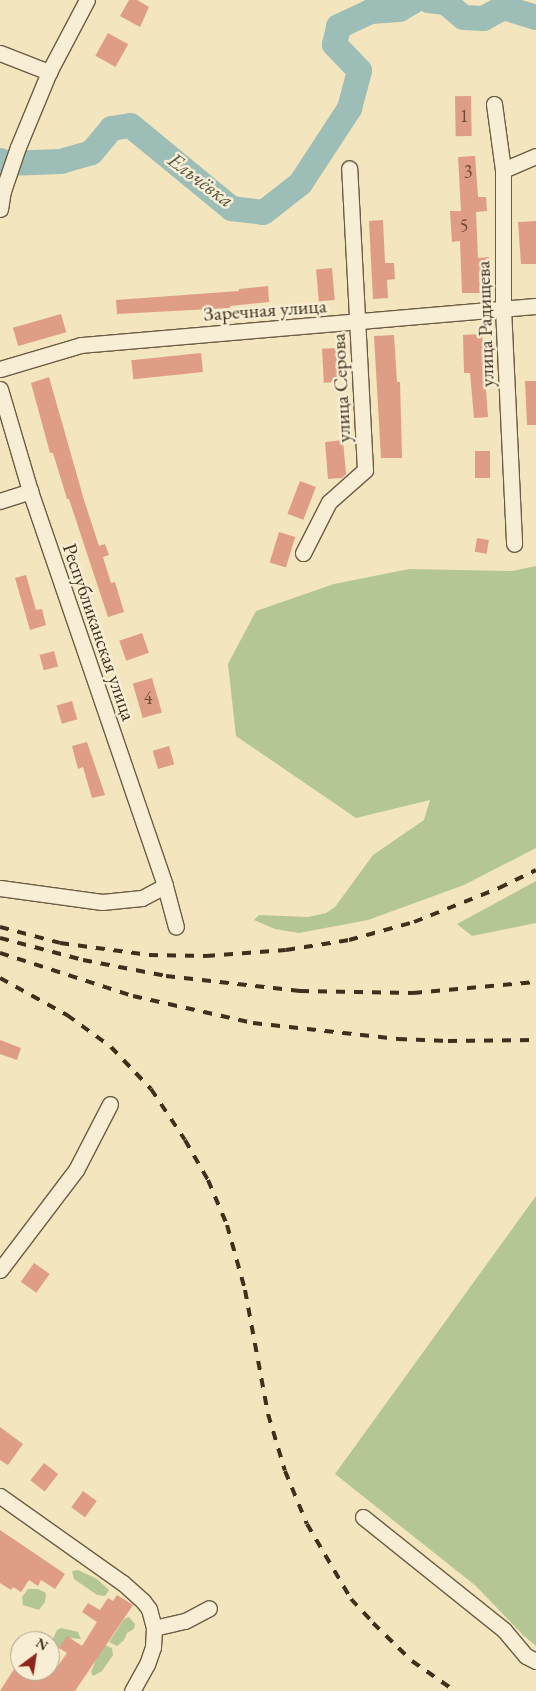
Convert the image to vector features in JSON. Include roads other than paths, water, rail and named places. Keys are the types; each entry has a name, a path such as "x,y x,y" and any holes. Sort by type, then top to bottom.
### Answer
{"street":[{"path":"0,210 3,191 18,148 49,72 87,0"},
{"path":"0,53 49,72"},
{"name":"улица Радищева","path":"494,104 504,170 503,308 514,544"},
{"path":"504,170 536,156"},
{"name":"улица Серова","path":"303,553 329,502 366,470 348,168"},
{"name":"Заречная улица","path":"0,369 81,345 358,323 536,306"},
{"name":"Республиканская улица","path":"0,389 30,492 165,886 176,927"},
{"path":"0,501 30,492"},
{"path":"0,888 102,902 142,898 165,886"},
{"path":"0,1270 76,1170 110,1104"},
{"path":"0,1496 123,1583 146,1605 154,1628 153,1648 147,1664 132,1691"},
{"path":"363,1517 504,1630 526,1656 536,1661"},
{"path":"154,1628 185,1621 209,1608"}],"waterway":[{"name":"Ельчёвка","path":"0,160 7,163 60,161 91,152 111,128 130,125 231,208 263,212 300,183 349,108 359,70 334,44 338,26 370,11 399,9 414,0"},
{"name":"Ельчёвка","path":"428,0 445,2 463,17 483,18 503,7 536,17"}],"railway":[{"path":"0,927 60,943 149,955 206,956 286,950 349,940 414,922 499,888 536,870"},
{"path":"0,938 83,960 166,976 300,991 413,993 536,982"},
{"path":"0,953 133,996 253,1023 398,1039 448,1041 536,1040"},
{"path":"0,978 67,1015 111,1047 151,1089 185,1140 208,1180 227,1225 245,1290 268,1414 285,1471 307,1524 351,1599 412,1661 455,1691"}]}
